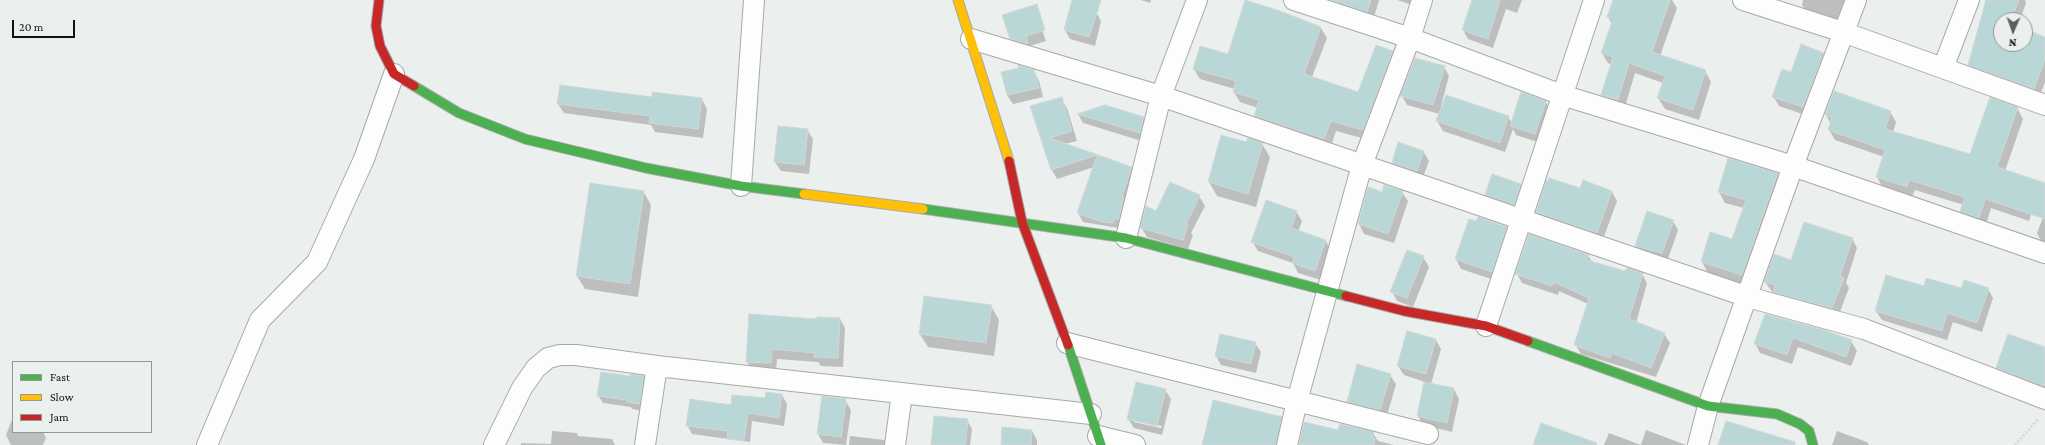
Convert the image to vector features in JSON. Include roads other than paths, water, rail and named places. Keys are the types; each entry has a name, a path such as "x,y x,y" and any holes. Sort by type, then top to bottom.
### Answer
{"street":[{"path":"379,0 376,26 379,40 394,74 459,113 525,140 646,168 741,186 1022,222 1126,238 1404,311 1486,326 1708,406 1777,414 1800,424 1809,430 1813,445"},
{"path":"741,186 754,0"},
{"path":"958,0 1006,150 1022,222 1067,343 1100,441 1135,445"},
{"path":"1126,238 1162,96 1196,0"},
{"path":"1294,0 1410,38 1562,95 1793,166 2045,252"},
{"path":"1287,445 1297,401 1362,165 1410,38 1422,0"},
{"path":"1486,326 1594,0"},
{"path":"1743,0 1843,32 1943,68 2044,101"},
{"path":"1698,445 1708,406 1748,297 1793,166 1856,0"},
{"path":"1943,68 1969,0"},
{"path":"971,40 1162,96 1748,297 1864,329 2043,408"},
{"path":"207,445 260,320 317,262 364,159 394,74"},
{"path":"1067,343 1428,434"},
{"path":"494,445 522,388 536,368 548,358 560,355 576,354 657,366 1091,414"},
{"path":"645,445 657,366"},
{"path":"895,445 902,393"}]}
